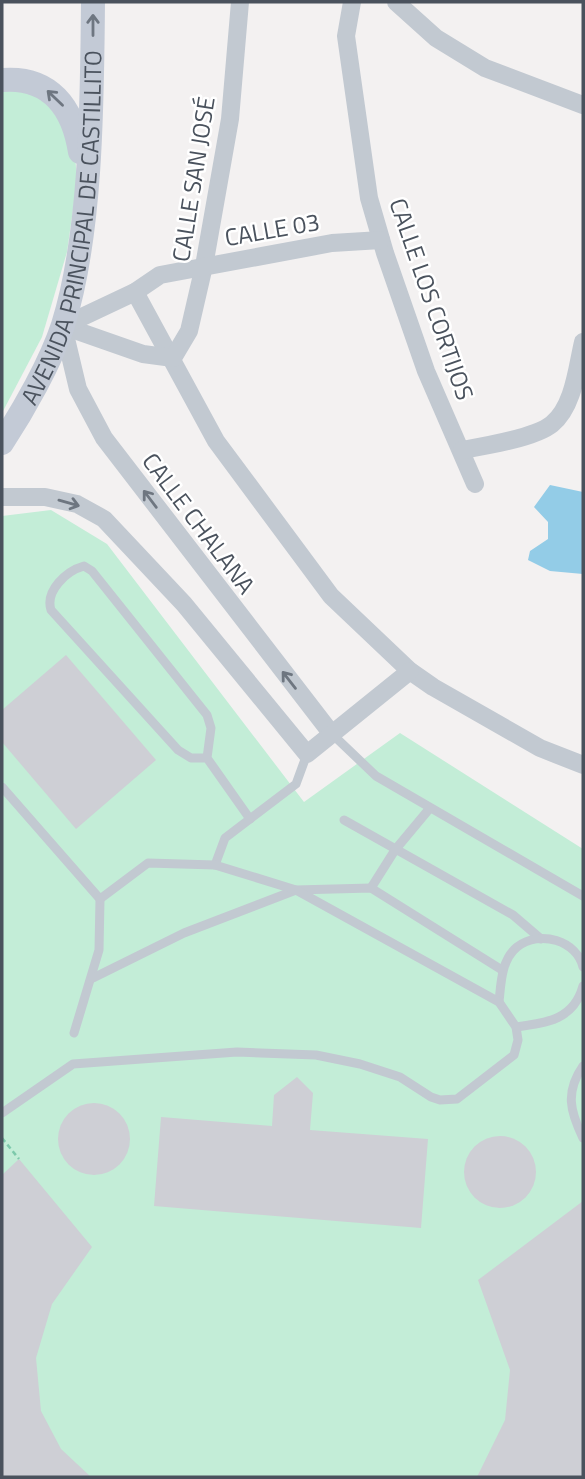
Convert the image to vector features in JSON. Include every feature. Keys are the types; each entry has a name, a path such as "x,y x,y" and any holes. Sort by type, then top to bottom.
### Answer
{"main road":[{"name":"AVENIDA PRINCIPAL DE CASTILLITO","path":"2,443 27,401 62,326 80,237 93,2"},
{"path":"2,80 19,79 36,83 62,104 78,137 85,183"}],"street":[{"name":"CALLE SAN JOSÉ","path":"173,358 190,331 204,266 230,119 240,2"},
{"name":"CALLE LOS CORTIJOS","path":"352,2 346,36 369,198 426,371 475,484"},
{"path":"396,2 436,38 485,68 583,105"},
{"name":"CALLE 03","path":"62,326 135,292 160,275 332,243 381,240"},
{"path":"135,292 216,441 331,596 410,671 540,748 583,765"},
{"path":"62,326 143,354 173,358"},
{"name":"CALLE CHALANA","path":"62,326 78,389 104,438 331,733"},
{"path":"462,450 539,430 553,423 570,393 583,341"},
{"path":"2,497 45,497 77,504 104,519 184,604 307,754 410,671"}],"lane":[{"path":"207,758 191,758 178,750 51,610 48,601 52,592 75,569 84,566 92,571 207,715 212,735 207,758 250,819"},
{"path":"331,733 376,776 583,896"},
{"path":"215,864 225,838 296,784 307,754"},
{"path":"2,787 100,899 99,950 93,978 74,1033"},
{"path":"371,888 395,850 430,808"},
{"path":"344,820 513,915 541,939"},
{"path":"2,1113 73,1064 237,1052 316,1055 360,1064 400,1077 440,1100 457,1099 514,1055 518,1040 516,1027 499,1002 296,890 215,864 148,863 100,899"},
{"path":"93,978 184,933 296,890 371,888 502,970"},
{"path":"499,1002 502,970 517,947 541,939 562,941 577,951 583,967"},
{"path":"516,1027 544,1024 560,1018 572,1009 583,986"},
{"path":"583,1066 572,1084 569,1098 583,1138"}],"path":[{"path":"2,1138 19,1159"}],"green space":[{"path":"2,81 38,91 74,141 77,181 67,252 42,337 2,413"},
{"path":"51,510 107,544 304,802 400,733 583,849 583,1477 2,1477 2,516"}],"water":[{"path":"550,485 583,492 583,574 550,571 528,560 530,551 548,539 548,522 534,507"}],"building":[{"path":"66,655 156,760 76,829 2,742 2,710"},
{"path":"297,1077 313,1093 310,1130 428,1139 421,1228 154,1206 161,1117 272,1126 274,1095"},
{"path":"94,1103 114,1109 124,1119 130,1139 124,1159 114,1169 94,1175 74,1169 64,1159 58,1139 64,1119 74,1109"},
{"path":"500,1136 520,1142 530,1152 536,1172 530,1192 520,1202 500,1208 480,1202 470,1192 464,1172 470,1152 480,1142"},
{"path":"19,1159 92,1247 52,1304 36,1358 41,1411 61,1449 91,1477 2,1477 2,1175"},
{"path":"583,1201 583,1477 477,1477 505,1420 510,1370 478,1280"}]}
